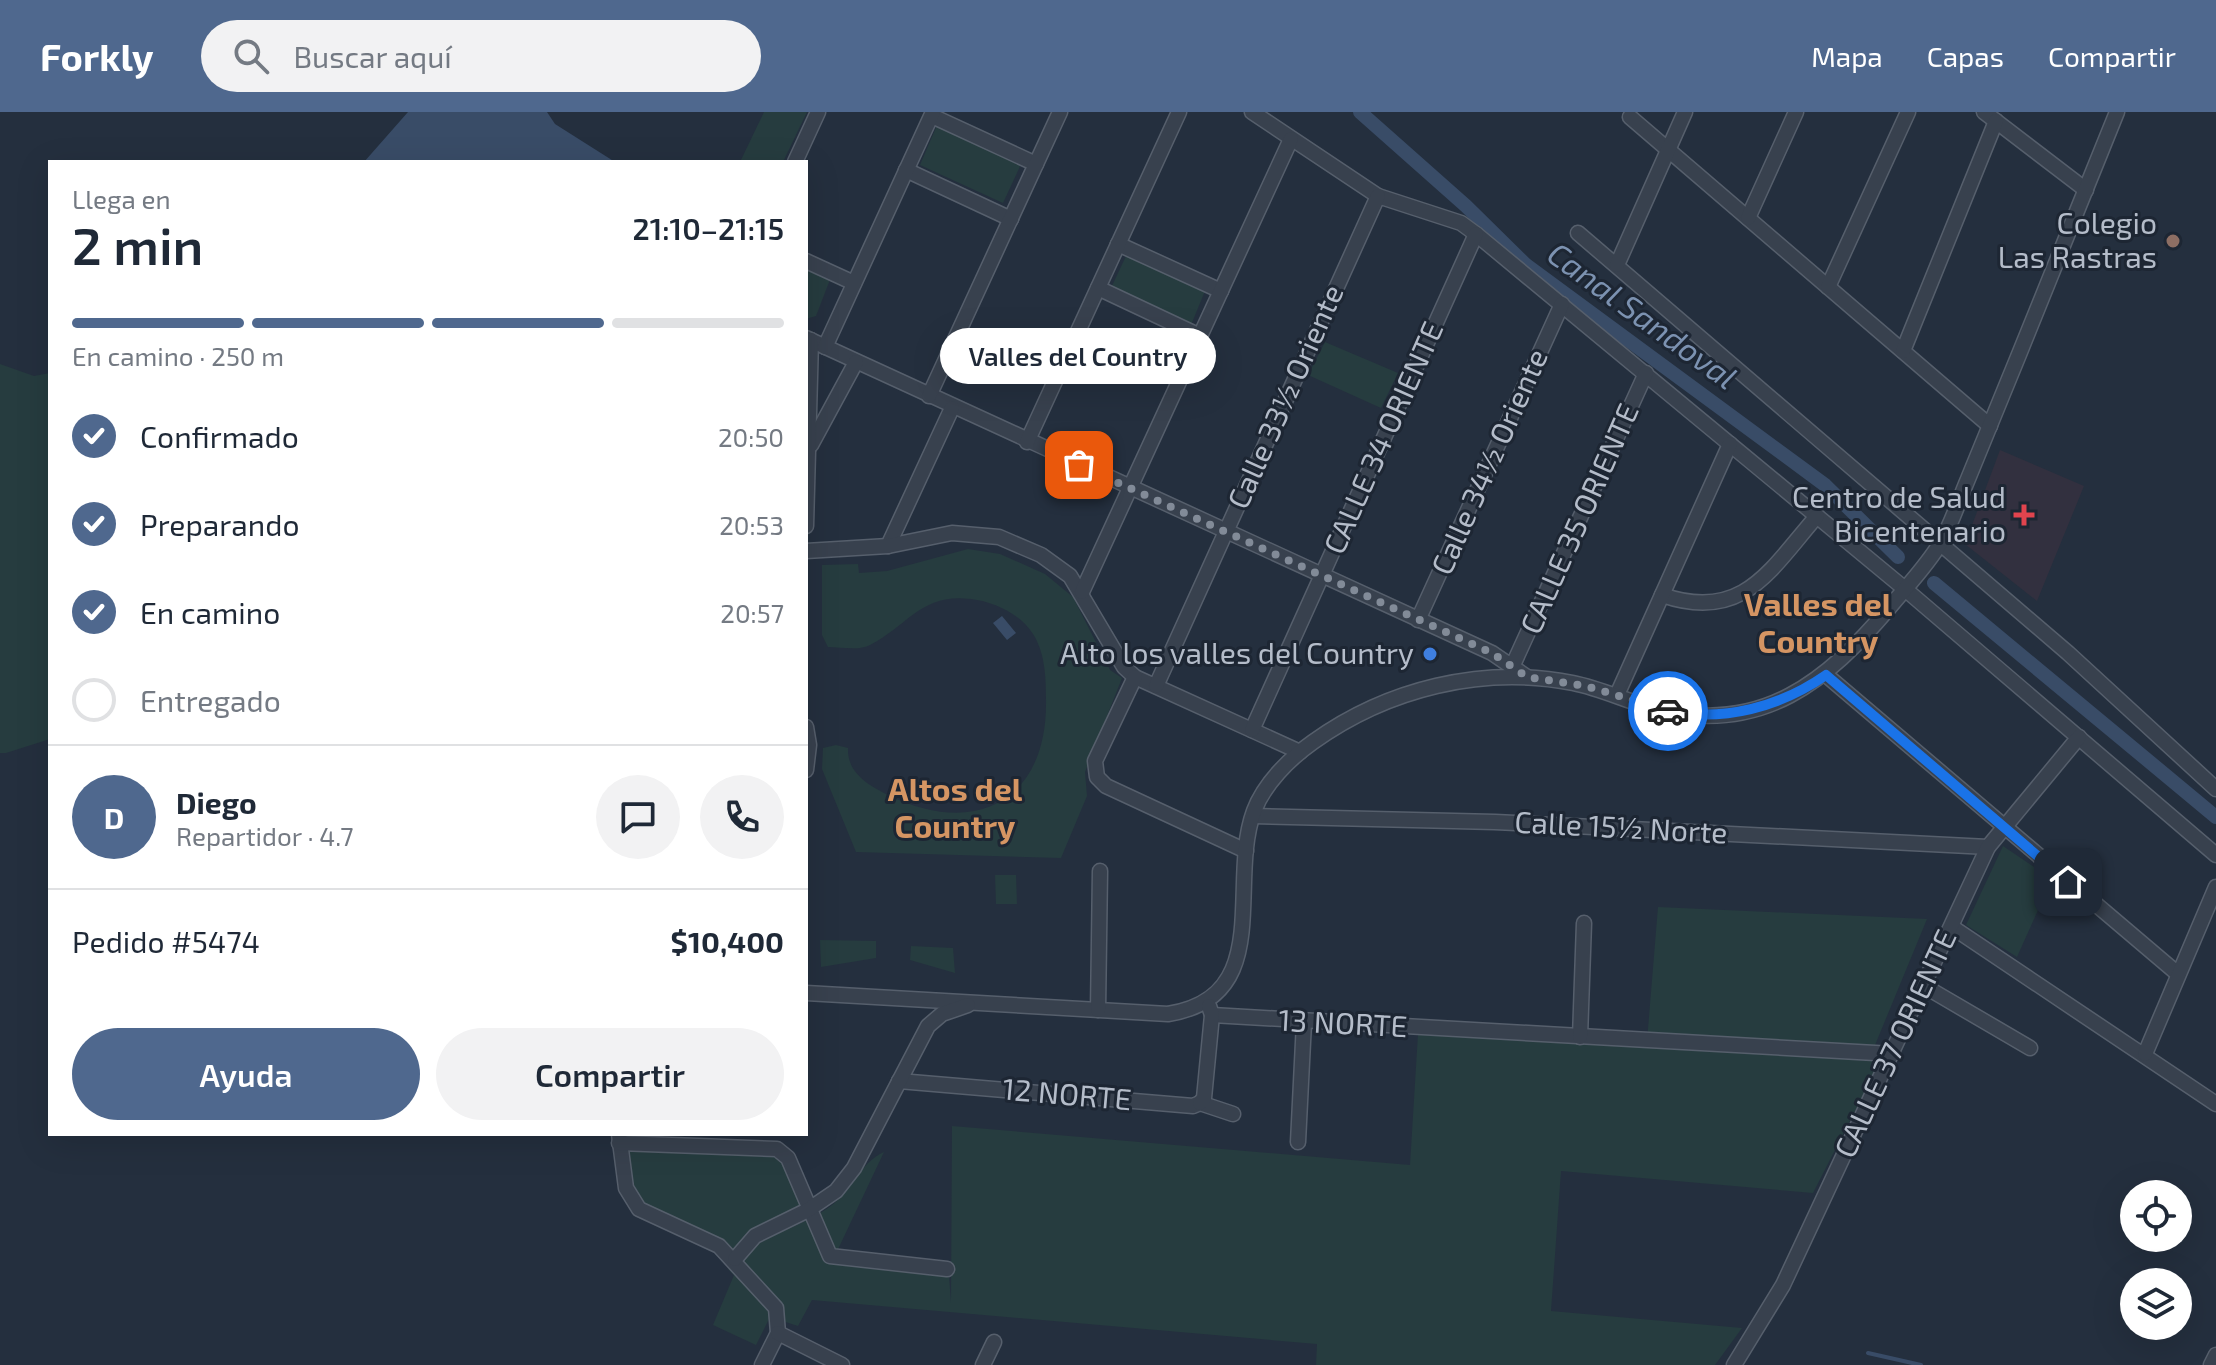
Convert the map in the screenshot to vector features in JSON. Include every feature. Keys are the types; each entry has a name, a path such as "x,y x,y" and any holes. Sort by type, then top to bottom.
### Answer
{"street":[{"path":"796,160 818,112"},
{"path":"929,396 1060,112"},
{"path":"1027,442 1179,112"},
{"path":"1252,112 1378,196 1461,223 1476,234 1905,589 2216,855"},
{"path":"1617,265 1685,112"},
{"path":"1748,218 1796,112"},
{"path":"1828,287 1908,112"},
{"path":"1200,1103 1204,1098 1210,1008 1229,979 1240,952 1246,851 1253,816 1271,783 1300,752 1346,721 1408,693 1462,680 1527,677 1571,682 1678,713 1726,714 1784,699 1826,675 1858,644 1940,544 2117,112"},
{"path":"825,347 932,114 1036,164"},
{"path":"1630,117 1990,426"},
{"path":"1903,351 1990,117 2086,190"},
{"path":"1082,592 1291,139"},
{"path":"906,170 1011,219"},
{"name":"Calle 33½ Oriente","path":"1156,686 1378,196"},
{"path":"1578,233 1940,544 2216,789"},
{"name":"CALLE 34 ORIENTE","path":"1252,730 1476,234"},
{"path":"1118,244 1221,291"},
{"path":"808,262 854,283"},
{"path":"1098,288 1200,336"},
{"name":"Calle 34½ Oriente","path":"1418,620 1562,304"},
{"path":"808,475 808,339 952,408 1418,620 1513,665 1527,677"},
{"path":"809,449 856,362"},
{"name":"CALLE 35 ORIENTE","path":"1513,665 1646,373"},
{"path":"888,546 952,408"},
{"path":"1617,695 1730,444"},
{"path":"1662,595 1699,604 1722,602 1741,595 1763,578 1817,516"},
{"path":"808,551 888,546 952,533 999,537 1061,568 1082,592 1124,667 1135,677 1300,752"},
{"path":"1826,675 2001,827 2178,974"},
{"path":"1135,677 1097,758 1095,773 1106,786 1246,851"},
{"name":"CALLE 37 ORIENTE","path":"1734,1365 1783,1285 1988,847 2001,827 2079,737"},
{"name":"Calle 15½ Norte","path":"1253,816 1495,822 1988,847"},
{"path":"1098,1010 1100,871"},
{"path":"2145,1054 2216,887"},
{"path":"1580,1037 1584,923"},
{"path":"1952,927 2216,1104"},
{"path":"1924,986 2030,1048"},
{"name":"13 NORTE","path":"808,993 1168,1014 1210,1008 1304,1022 1893,1054"},
{"path":"735,1259 755,1236 808,1210 836,1191 854,1168 928,1026 942,1014 981,1003"},
{"path":"1298,1142 1304,1022"},
{"name":"12 NORTE","path":"899,1081 1193,1106 1200,1103 1233,1114"},
{"path":"762,1365 778,1333 776,1308 735,1259 711,1242 639,1209 626,1188 619,1138 777,1142 788,1158 830,1256 947,1269"},
{"path":"778,1333 842,1365"},
{"path":"983,1365 994,1342"},
{"path":"2211,1365 2216,1355"}],"shaded area":[{"name":"Centro de Salud Bicentenario","path":"2000,450 2084,486 2037,601 1965,544"}],"green space":[{"path":"764,112 807,112 784,160 741,160"},
{"path":"938,123 1022,162 1003,203 920,165"},
{"path":"1126,256 1205,291 1191,325 1111,288"},
{"path":"808,267 831,277 816,316 808,318"},
{"path":"1325,342 1398,373 1381,408 1308,375"},
{"path":"0,364 34,376 48,373 48,740 0,753"},
{"path":"968,549 1000,554 1045,574 1073,597 1110,670 1122,678 1085,772 1087,796 1061,858 856,852 822,769 823,748 836,745 848,748 855,771 866,782 888,795 921,808 951,813 978,810 1002,801 1021,785 1035,762 1043,734 1046,699 1044,665 1033,634 1006,610 980,601 954,598 916,612 866,647 828,647 822,635 822,565 858,564 859,573 887,571"},
{"path":"2003,846 2052,879 2017,957 1966,925"},
{"path":"995,875 1016,875 1017,904 996,904"},
{"path":"1658,907 1927,919 1873,1050 1647,1041"},
{"path":"820,940 876,941 876,958 821,967"},
{"path":"911,946 953,948 955,973 910,960"},
{"path":"1418,1034 1882,1058 1813,1193 1561,1171 1551,1311 1742,1328 1715,1365 1316,1365 1317,1344 812,1300 798,1326 770,1317 756,1345 713,1325 734,1275 728,1269 763,1241 802,1223 836,1202 868,1163 884,1152 832,1262 949,1275 951,1303 952,1126 1410,1165"},
{"path":"624,1147 775,1154 785,1162 801,1207 733,1253 640,1205 629,1184"}],"water":[{"path":"408,112 547,112 555,124 612,160 366,160"},
{"path":"1002,616 1016,633 1007,640 993,623"}],"waterway":[{"name":"Canal Sandoval","path":"1360,112 1466,206 1526,265 1825,485 1898,557"},
{"name":"Canal Sandoval","path":"1934,583 2216,817"},
{"path":"1868,1353 1921,1365"}],"way so far":[{"path":"1079,465 1492,653 1527,677 1586,686 1668,711"}],"place":[{"name":"Colegio Las Rastras","path":"2173,241"},
{"name":"Valles del Country","path":"1079,465"},
{"name":"Centro de Salud Bicentenario","path":"2024,515"},
{"name":"Alto los valles del Country","path":"1430,654"}],"district":[{"name":"Valles del Country","path":"1818,624"},
{"name":"Altos del Country","path":"955,808"}],"route":[{"path":"1668,711 1710,715 1756,708 1799,692 1826,675 2068,882"}]}
